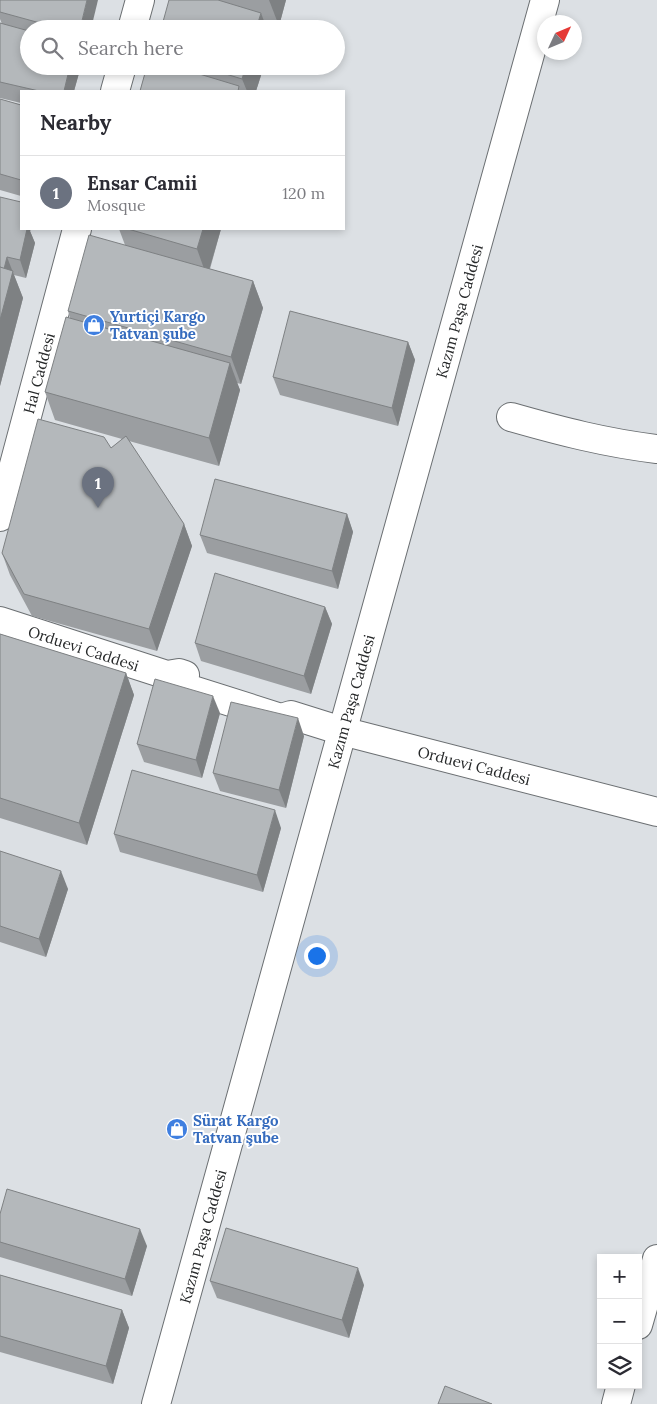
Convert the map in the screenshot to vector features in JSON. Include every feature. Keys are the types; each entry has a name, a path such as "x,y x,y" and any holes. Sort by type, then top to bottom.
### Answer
{"street":[{"path":"134,20 140,0"},
{"name":"Kazım Paşa Caddesi","path":"156,1404 545,0"},
{"path":"115,90 119,75"},
{"name":"Hal Caddesi","path":"0,517 77,230"},
{"path":"511,417 577,436 657,450"},
{"name":"Orduevi Caddesi","path":"0,621 167,675 180,673 285,706 291,715 342,731 657,812"},
{"path":"642,1311 657,1259"},
{"path":"616,1404 620,1389"}],"building":[{"path":"0,0 87,0 82,20 29,20 0,12"},
{"path":"169,0 218,0 261,13 259,20 163,20"},
{"path":"0,23 20,29 20,75 68,75 64,90 35,90 0,82"},
{"path":"144,75 203,75 239,86 238,90 140,90"},
{"path":"229,75 243,75 242,79"},
{"path":"0,99 20,105 20,180 0,174"},
{"path":"0,197 20,202 20,230 27,230 20,260 7,257 4,269 0,267"},
{"path":"131,230 203,230 197,249"},
{"path":"89,235 253,281 231,357 68,311"},
{"path":"0,267 13,271 0,320"},
{"path":"290,311 408,342 392,408 273,377"},
{"path":"66,317 230,363 209,438 45,392"},
{"path":"38,419 104,437 111,448 126,436 184,524 149,629 24,594 2,553"},
{"path":"215,479 347,514 332,571 200,535"},
{"path":"215,573 325,607 304,676 195,643"},
{"path":"0,634 126,673 79,823 0,798"},
{"path":"155,679 213,696 196,760 137,744"},
{"path":"231,702 298,718 279,790 213,773"},
{"path":"132,770 275,810 257,875 114,834"},
{"path":"0,851 61,871 39,939 0,926"},
{"path":"7,1189 140,1229 125,1279 0,1242 0,1214"},
{"path":"226,1228 358,1268 342,1320 210,1281"},
{"path":"0,1275 122,1310 106,1366 0,1336"},
{"path":"445,1386 492,1404 438,1404"}],"place":[{"name":"Yurtiçi Kargo Tatvan şube","path":"94,325"},
{"name":"Ensar Camii","path":"98,508"},
{"name":"Sürat Kargo Tatvan şube","path":"177,1129"}]}
